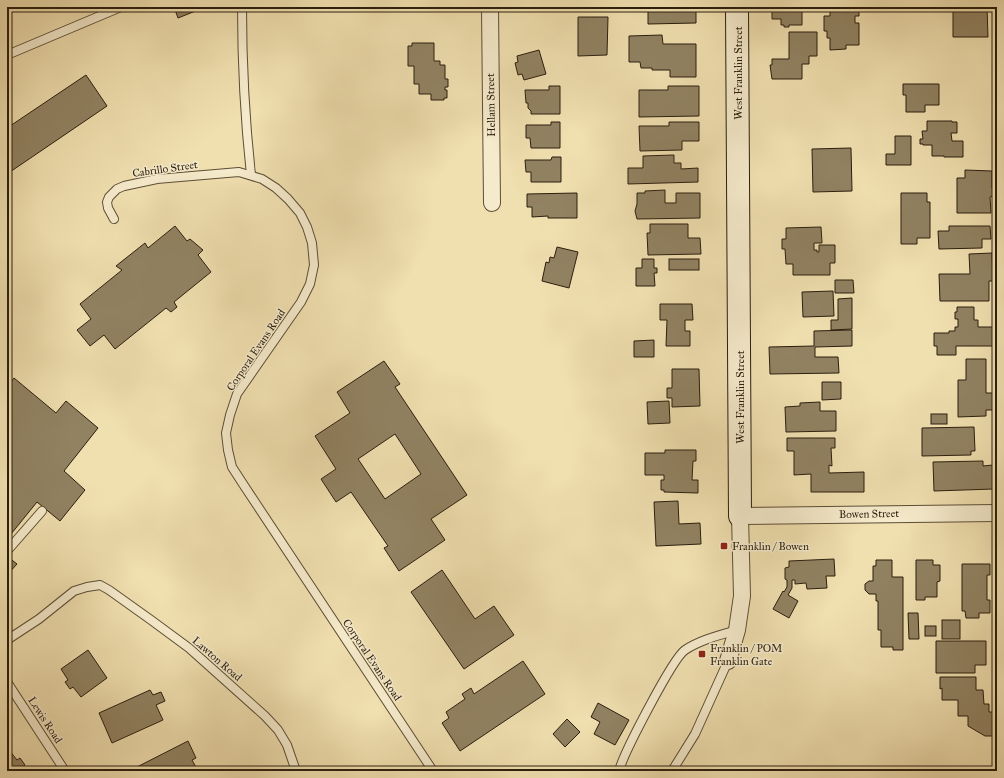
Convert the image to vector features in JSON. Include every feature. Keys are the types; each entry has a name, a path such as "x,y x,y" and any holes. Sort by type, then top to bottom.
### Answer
{"street":[{"name":"Hellam Street","path":"490,7 492,203"},
{"name":"West Franklin Street","path":"728,661 737,630 742,596 740,516 737,7"},
{"name":"Bowen Street","path":"740,516 997,513"}],"lane":[{"path":"7,55 122,7"},
{"path":"242,7 247,134 251,175"},
{"name":"Cabrillo Street","path":"114,219 108,208 107,202 109,197 117,189 124,186 156,179 239,172 251,175"},
{"name":"Corporal Evans Road","path":"251,175 262,179 276,188 288,199 300,214 307,227 312,243 314,265 310,284 301,302 237,394 226,433 232,467 434,771"},
{"path":"7,551 42,511"},
{"name":"Lawton Road","path":"7,640 39,619 74,591 100,585 189,648 265,716 278,730 287,745 296,771"},
{"path":"619,771 670,668 684,650 703,641 737,630"},
{"name":"West Franklin Street","path":"672,771 695,734 728,661"},
{"name":"Lewis Road","path":"7,682 65,771"}],"building":[{"path":"174,7 197,7 198,10 178,18"},
{"path":"648,7 696,7 696,23 648,24"},
{"path":"772,7 802,7 802,25 789,25 789,27 784,27 784,25 781,25 781,19 772,19"},
{"path":"953,7 987,7 988,37 953,37"},
{"path":"830,8 859,8 859,16 855,16 855,23 859,23 859,45 846,45 846,49 830,50 830,38 827,38 827,31 824,31 824,16 830,16"},
{"path":"578,17 608,17 607,55 578,56"},
{"path":"789,32 817,32 817,56 809,56 809,64 802,64 802,79 772,79 770,65 772,65 772,59 789,59"},
{"path":"662,35 663,44 696,44 696,77 670,77 670,70 652,70 652,68 641,68 640,62 629,62 629,36"},
{"path":"412,43 434,43 434,61 440,61 440,65 445,65 445,79 448,79 448,87 445,87 445,90 447,90 447,98 444,98 444,100 431,100 431,94 419,94 419,84 414,84 414,66 408,66 408,46 412,46"},
{"path":"539,50 546,74 524,80 522,74 518,75 515,63 518,62 517,56"},
{"path":"86,75 107,106 7,174 7,128"},
{"path":"903,84 939,84 939,105 925,105 925,112 906,112 906,95 903,95"},
{"path":"549,86 560,86 560,114 531,114 531,111 528,108 528,103 526,103 525,90 549,90"},
{"path":"668,86 699,86 699,116 639,117 639,90 668,90"},
{"path":"927,121 957,122 957,133 951,133 952,141 963,141 963,157 932,156 932,145 920,144 920,139 923,139 922,131 927,131"},
{"path":"551,122 560,122 560,148 531,148 530,138 526,138 526,125 551,125"},
{"path":"669,122 699,122 699,141 682,141 682,150 640,151 639,126 669,126"},
{"path":"895,136 911,136 911,165 886,165 886,154 895,154"},
{"path":"851,148 852,191 813,192 812,149"},
{"path":"674,155 674,163 681,163 681,169 698,168 698,182 628,184 628,168 643,168 643,156"},
{"path":"552,157 561,157 561,182 531,182 531,172 526,172 525,160 551,160"},
{"path":"965,170 992,171 992,188 995,188 995,195 990,197 991,213 957,213 957,178 965,178"},
{"path":"665,190 665,203 676,203 676,193 700,193 700,218 637,219 635,211 637,204 637,193"},
{"path":"577,193 577,218 548,218 548,216 532,217 532,207 527,207 527,194"},
{"path":"901,193 927,193 927,202 930,202 930,238 917,238 917,244 901,244"},
{"path":"650,224 688,224 688,238 700,238 701,254 648,255 647,233 650,233"},
{"path":"175,226 187,241 190,239 203,250 198,255 211,272 174,302 177,307 171,312 166,308 115,349 104,335 90,346 77,330 91,319 80,304 122,270 116,266 145,243 148,248"},
{"path":"949,226 990,226 991,239 982,239 982,248 939,249 938,231 949,231"},
{"path":"821,227 822,243 814,243 814,250 819,252 819,245 835,245 835,263 830,263 830,275 793,275 793,264 786,264 785,249 782,249 782,239 786,239 786,228"},
{"path":"557,247 578,252 569,288 542,281 546,262 549,263 550,257 554,258"},
{"path":"992,253 993,281 989,281 989,301 940,301 939,274 970,274 969,254"},
{"path":"642,259 654,259 654,268 657,268 657,273 654,273 655,286 636,286 636,268 642,268"},
{"path":"669,259 699,259 699,270 669,270"},
{"path":"835,280 853,280 854,293 835,293"},
{"path":"833,291 834,316 803,317 802,292"},
{"path":"852,298 852,329 831,330 831,320 838,320 838,299"},
{"path":"660,304 692,304 693,320 685,320 685,331 690,331 690,346 666,346 667,320 660,320"},
{"path":"957,307 974,307 974,320 978,320 978,327 993,327 993,346 956,346 956,355 937,355 937,346 934,346 934,333 949,333 949,331 955,331 955,327 958,327 958,319 955,319"},
{"path":"852,330 852,346 815,347 815,357 838,357 839,373 770,374 769,347 814,346 814,331"},
{"path":"654,340 654,357 634,357 634,341"},
{"path":"966,359 986,359 986,393 993,393 993,410 986,410 986,416 958,417 958,380 966,380"},
{"path":"384,361 400,384 395,387 467,495 431,519 445,540 399,571 384,548 388,546 351,492 336,502 321,479 336,469 315,436 350,413 337,392","holes":["395,434 421,474 385,499 358,459"]},
{"path":"672,369 699,369 700,406 672,407 672,398 667,398 667,388 672,388"},
{"path":"14,378 56,413 66,401 98,428 64,471 85,490 60,521 37,502 7,539 7,387"},
{"path":"822,382 841,382 841,399 822,400"},
{"path":"669,401 670,423 648,424 647,402"},
{"path":"820,402 820,411 836,411 836,431 786,432 785,407 800,406 800,403"},
{"path":"931,414 947,414 947,424 931,424"},
{"path":"974,427 975,451 971,451 971,455 922,456 922,428"},
{"path":"787,438 835,438 835,448 831,448 832,466 829,465 829,473 864,472 864,492 811,492 811,474 794,475 794,451 787,451"},
{"path":"665,450 696,450 696,461 693,461 692,480 698,480 698,493 664,492 664,490 661,490 661,480 664,480 664,475 645,475 645,453 665,453"},
{"path":"983,461 983,466 993,465 994,489 934,491 933,462"},
{"path":"678,501 679,524 700,523 701,544 656,546 654,502"},
{"path":"8,557 17,564 7,575 7,559"},
{"path":"834,559 835,576 826,576 827,588 807,589 806,583 795,584 795,580 792,580 792,588 788,595 798,601 789,618 773,609 783,591 784,592 787,587 785,568 789,567 789,561"},
{"path":"876,560 892,560 892,577 903,577 903,650 893,650 893,647 881,647 881,630 878,630 878,601 876,601 876,594 869,594 865,590 865,584 869,581 873,581 873,566 876,566"},
{"path":"916,560 933,560 933,565 940,565 940,581 937,582 937,597 925,597 925,600 916,600"},
{"path":"962,564 990,564 990,575 987,575 987,600 990,600 990,613 979,613 979,618 966,618 965,611 962,611"},
{"path":"442,570 475,619 494,606 514,635 464,669 411,592"},
{"path":"908,613 918,613 919,639 909,639"},
{"path":"942,620 960,620 960,639 942,639"},
{"path":"925,626 936,626 936,636 925,636"},
{"path":"936,641 986,641 986,665 975,665 975,673 936,673"},
{"path":"88,650 107,678 81,697 73,687 70,689 65,682 68,680 61,669"},
{"path":"523,661 545,694 460,751 442,723 449,718 446,712 465,699 462,694 471,688 474,694"},
{"path":"940,677 976,677 976,690 983,690 984,704 989,704 989,712 997,712 997,736 985,736 968,726 968,716 958,716 958,700 942,700"},
{"path":"150,690 153,695 161,692 165,701 156,705 163,720 112,743 99,713"},
{"path":"598,703 629,720 615,745 594,734 600,722 591,717"},
{"path":"567,719 580,732 565,747 553,734"},
{"path":"188,741 196,758 192,760 198,771 137,771 135,768"},
{"path":"9,750 17,760 20,758 25,765 22,767 25,771 7,771 7,751"}],"place":[{"name":"Franklin / Bowen","path":"724,546"},
{"name":"Franklin / POM Franklin Gate","path":"702,654"}]}
